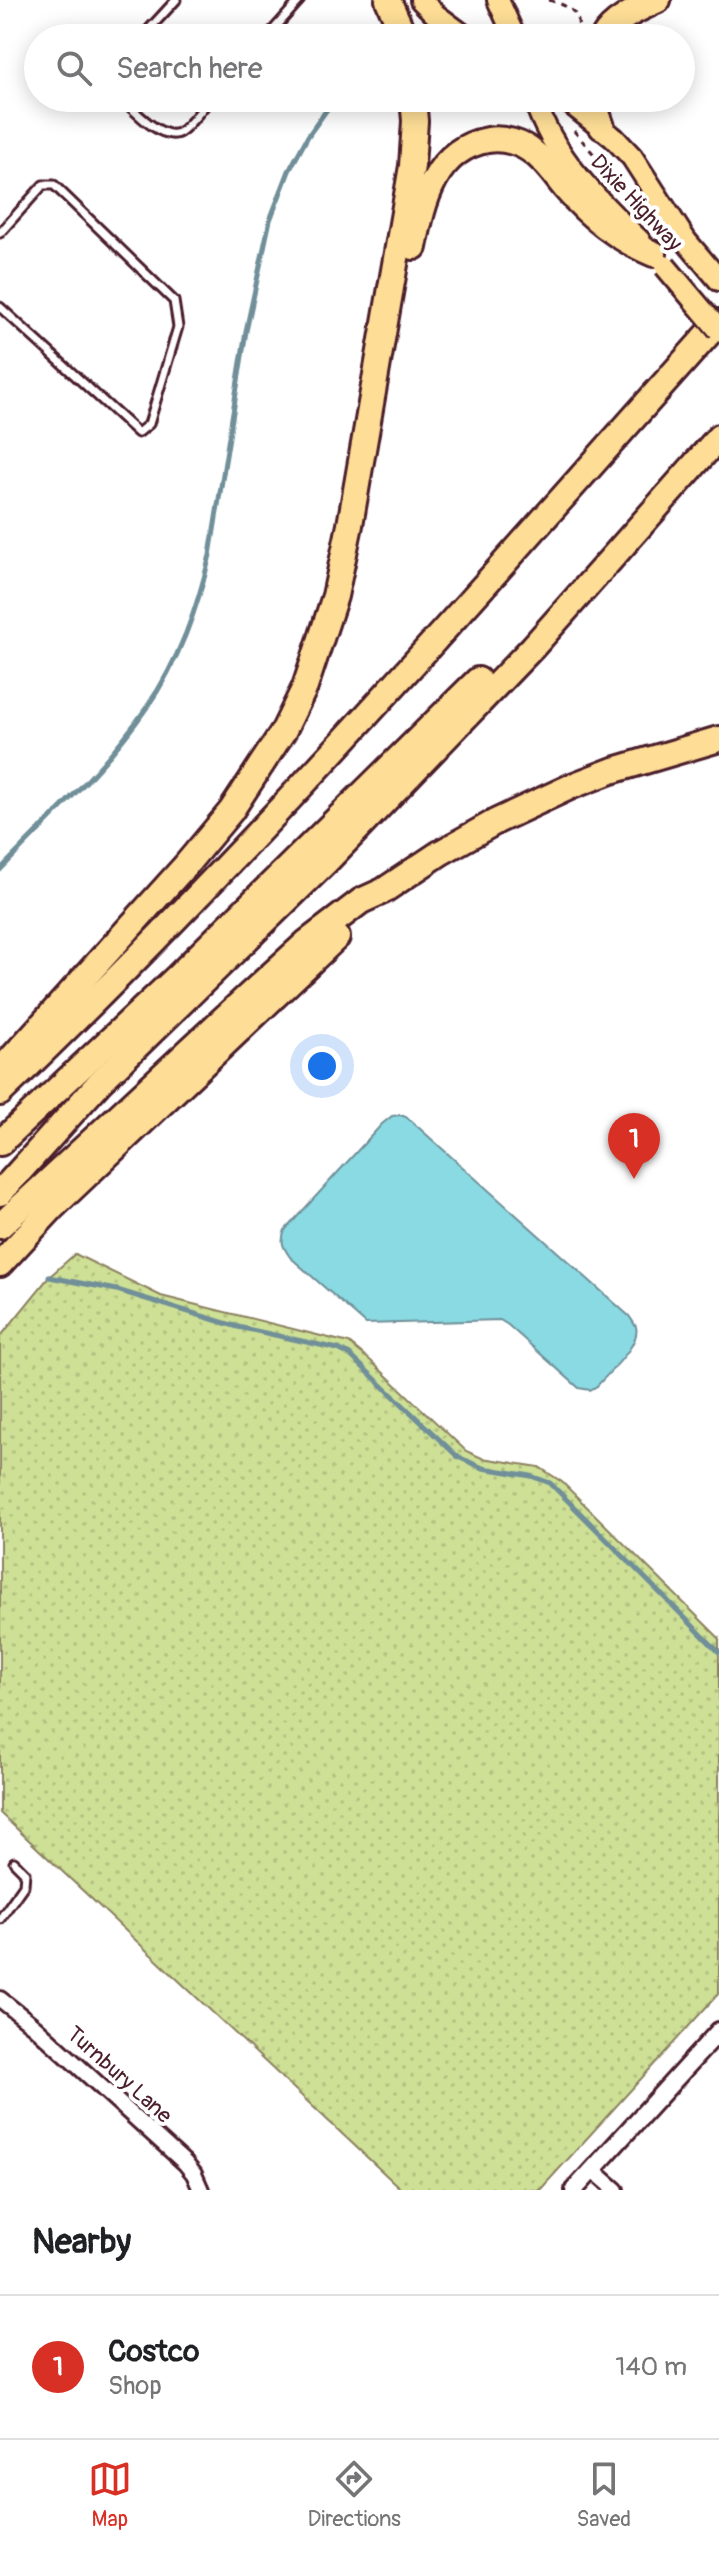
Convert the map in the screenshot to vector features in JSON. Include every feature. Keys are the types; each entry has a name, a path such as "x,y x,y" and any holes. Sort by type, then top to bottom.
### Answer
{"highway":[{"path":"388,0 399,24"},
{"path":"616,24 658,0"},
{"path":"335,596 412,166 414,112"},
{"path":"597,112 602,127"},
{"path":"0,1071 231,811 284,730 305,687 351,552 366,496 420,219 428,193 442,167 472,142 497,138 519,144 534,153 588,213 611,232 660,260"},
{"path":"0,1093 148,948 296,793 719,322"},
{"path":"0,1143 177,977 420,739 624,532 719,430"},
{"path":"0,1193 100,1082 326,862 523,658 719,437"},
{"path":"0,1226 306,943 361,901 383,891 486,827 572,786 611,771 719,739"},
{"path":"0,1264 63,1197 383,891"}],"main road":[{"path":"421,0 448,24"},
{"path":"498,0 509,24"},
{"name":"Dixie Highway","path":"540,112 550,134 586,188 660,260 719,330"},
{"name":"Dixie Highway","path":"582,112 632,157 686,241 719,280"}],"street":[{"name":"Turnbury Lane","path":"0,1999 185,2163 201,2190"},
{"path":"577,2189 719,2031"},
{"path":"593,2170 616,2190"}],"lane":[{"path":"154,24 176,0"},
{"path":"279,24 300,0"},
{"path":"137,112 159,131 170,135 180,132 198,112"},
{"path":"0,233 43,185 54,185 174,301 178,327 149,424 138,433 0,307"},
{"path":"0,1919 24,1885 25,1873 14,1862"}],"path":[{"path":"549,0 563,4 578,17 580,24"},
{"path":"571,127 656,228"}],"green space":[{"path":"75,1254 161,1296 349,1343 466,1451 482,1458 539,1467 562,1482 719,1638 719,1993 540,2190 402,2190 0,1813 0,1337 49,1277"}],"water":[{"path":"400,1115 418,1127 630,1317 636,1327 634,1342 597,1386 590,1390 579,1388 500,1320 366,1324 290,1257 283,1244 285,1230 382,1124 392,1116"}],"waterway":[{"path":"0,870 114,750 147,707 178,653 193,615 210,555 246,331 270,220 289,171 325,112"},
{"path":"49,1277 117,1290 238,1327 338,1349 350,1355 458,1457 483,1468 531,1476 550,1483 719,1652"}],"place":[{"name":"Costco","path":"634,1179"}]}
